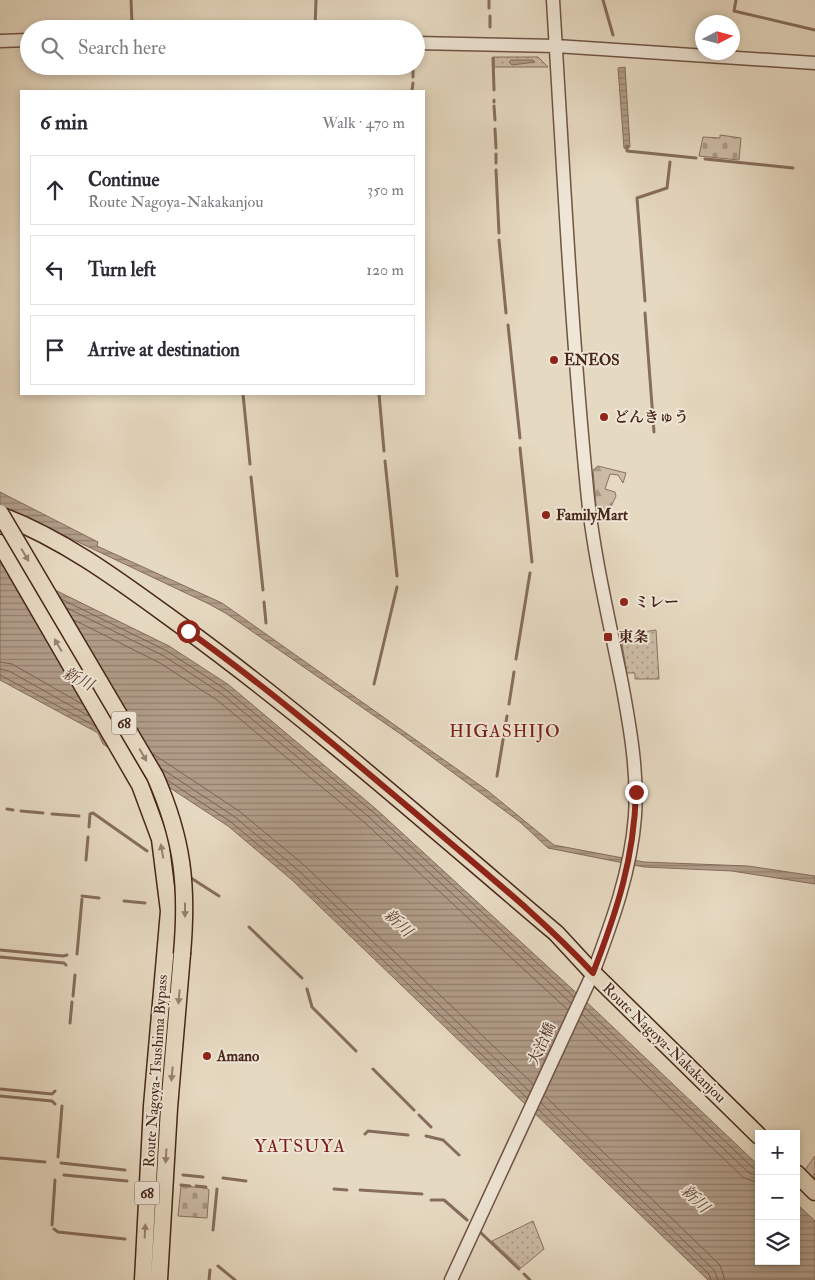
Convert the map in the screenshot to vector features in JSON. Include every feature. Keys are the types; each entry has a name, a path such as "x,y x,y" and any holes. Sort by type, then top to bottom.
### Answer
{"main road":[{"name":"Route Nagoya-Tsushima Bypass","path":"0,514 155,776 169,807 177,834 186,910 170,1108 159,1280"},
{"name":"Route Nagoya-Nakakanjou","path":"0,514 95,564 252,677 556,933 591,977 755,1132"},
{"name":"Route Nagoya-Tsushima Bypass","path":"0,542 140,784 160,839 169,910 152,1106 143,1280"},
{"path":"798,1175 815,1192"}],"street":[{"name":"大治橋","path":"451,1280 591,977 610,928 630,860 635,816 635,772 628,716 588,502 574,334 553,0"},
{"path":"0,40 20,40"},
{"path":"425,43 556,46 815,63"}],"green space":[{"path":"494,57 538,57 548,67 494,67"},
{"path":"720,135 741,138 739,160 699,156 703,137 720,138"},
{"path":"598,466 626,473 623,483 618,475 610,474 605,489 615,492 616,496 609,511 596,506 593,470"},
{"path":"656,630 659,679 635,679 635,673 627,673 622,644 644,640 643,632"},
{"path":"815,1156 815,1180 805,1170"},
{"path":"181,1186 206,1188 209,1190 207,1218 178,1216"},
{"path":"533,1221 544,1249 521,1268 492,1241"}],"water":[{"path":"511,60 533,60 535,62 512,65 509,62"},
{"path":"625,67 630,147 626,149 624,148 618,68"},
{"path":"0,492 98,542 97,546 222,603 488,791 554,845 644,862 748,866 815,876 815,884 732,871 644,867 548,848 520,822 402,735 227,614 0,505"},
{"name":"新川","path":"0,563 169,646 229,685 376,809 595,1010 755,1162 755,1265 800,1265 800,1207 815,1221 815,1280 708,1280 292,880 228,826 103,744 98,733 0,680"}],"waterway":[{"path":"131,0 132,20"},
{"path":"315,20 316,0"},
{"path":"603,0 613,35"},
{"path":"736,0 734,11 815,30"},
{"path":"489,1 489,8"},
{"path":"490,16 490,27"},
{"path":"493,58 494,90"},
{"path":"412,90 413,83"},
{"path":"494,106 495,120"},
{"path":"495,129 496,148"},
{"path":"627,146 627,151 696,158"},
{"path":"496,154 496,163"},
{"path":"705,159 793,168"},
{"path":"645,301 637,198 667,188 670,162"},
{"path":"496,170 499,233"},
{"path":"499,240 506,313"},
{"path":"645,313 654,432"},
{"path":"508,325 520,438"},
{"path":"243,395 250,464"},
{"path":"379,395 384,451"},
{"path":"520,448 532,562"},
{"path":"385,461 397,576"},
{"path":"251,477 263,590"},
{"path":"516,659 530,573"},
{"path":"374,684 397,587"},
{"path":"264,602 266,623"},
{"path":"509,704 514,672"},
{"path":"497,776 507,716"},
{"path":"7,809 13,810"},
{"path":"21,811 43,813"},
{"path":"89,827 90,814 93,813 147,851"},
{"path":"52,814 79,816"},
{"path":"86,860 88,837"},
{"path":"191,878 219,896"},
{"path":"82,896 99,898"},
{"path":"77,954 82,899"},
{"path":"124,901 145,903"},
{"path":"249,927 302,978"},
{"path":"0,950 67,955"},
{"path":"0,957 64,963 66,965"},
{"path":"73,996 75,975"},
{"path":"307,989 312,1007 356,1051"},
{"path":"70,1023 72,1002"},
{"path":"373,1069 414,1110"},
{"path":"0,1089 52,1094 55,1091"},
{"path":"0,1096 52,1101 55,1104"},
{"path":"58,1157 62,1106"},
{"path":"419,1115 431,1127"},
{"path":"365,1134 368,1131 408,1135"},
{"path":"426,1136 443,1140 459,1155"},
{"path":"0,1158 45,1162"},
{"path":"61,1163 125,1170"},
{"path":"64,1175 127,1181"},
{"path":"183,1175 203,1177"},
{"path":"223,1178 246,1181"},
{"path":"52,1225 55,1180"},
{"path":"181,1185 190,1186"},
{"path":"196,1186 206,1187"},
{"path":"213,1230 217,1189"},
{"path":"334,1189 347,1190"},
{"path":"360,1190 422,1194"},
{"path":"431,1200 444,1200 467,1220"},
{"path":"54,1229 58,1232 125,1239"},
{"path":"480,1232 519,1269"},
{"path":"218,1266 235,1280"},
{"path":"209,1280 210,1270"},
{"path":"524,1274 530,1280"}],"place":[{"name":"ENEOS","path":"554,360"},
{"name":"どんきゅう","path":"604,417"},
{"name":"FamilyMart","path":"546,515"},
{"name":"ミレー","path":"624,602"},
{"name":"東条","path":"608,637"},
{"name":"Amano","path":"207,1056"}],"district":[{"name":"HIGASHIJO","path":"505,731"},
{"name":"YATSUYA","path":"300,1146"}],"route":[{"path":"188,631 252,677 334,744 556,933 593,973 610,928 628,869 636,792"}]}
